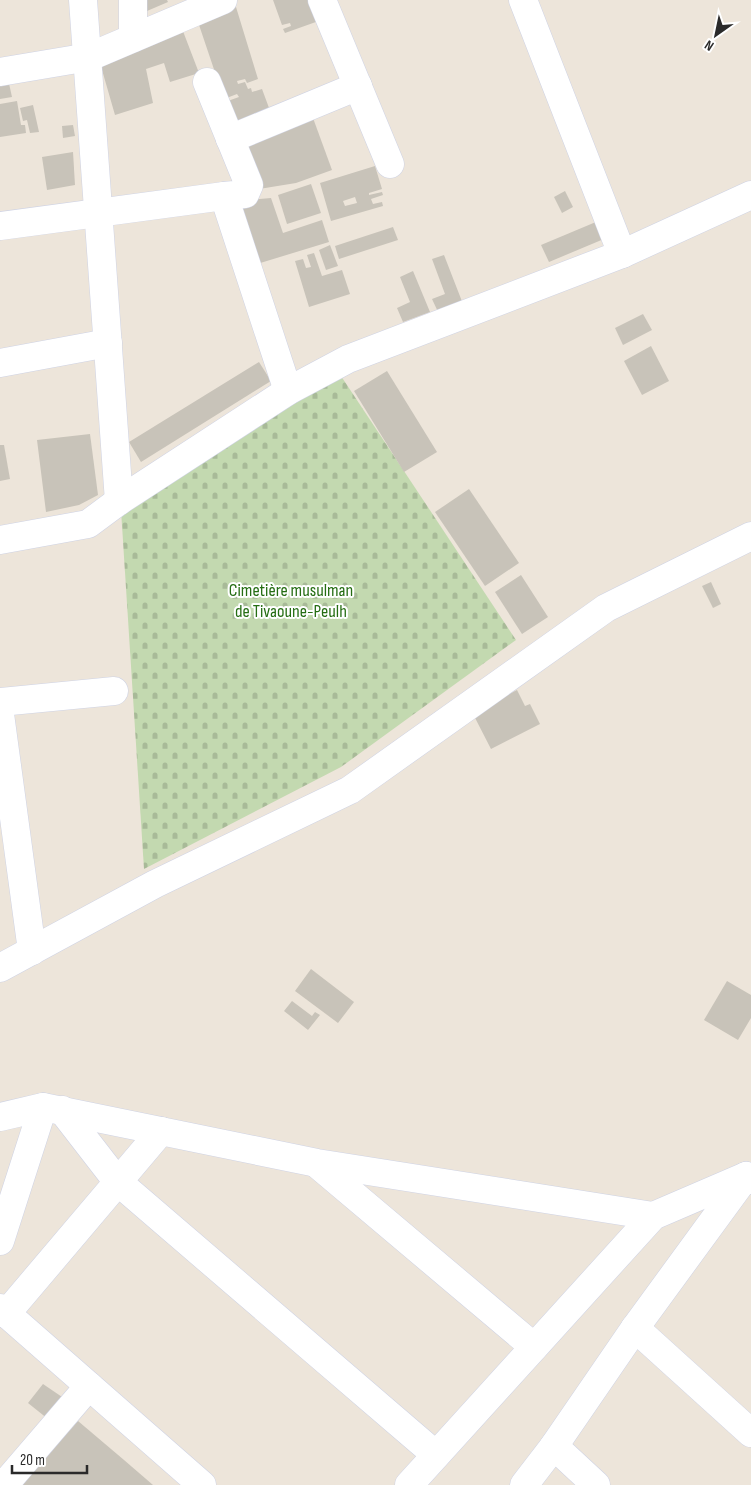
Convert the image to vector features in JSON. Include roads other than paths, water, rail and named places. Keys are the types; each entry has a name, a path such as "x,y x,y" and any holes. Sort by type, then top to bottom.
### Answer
{"street":[{"path":"83,0 89,57 97,213 119,501"},
{"path":"133,0 133,38"},
{"path":"0,72 89,57 223,0"},
{"path":"322,0 390,164"},
{"path":"523,0 622,254"},
{"path":"0,226 245,194 250,185 208,82"},
{"path":"230,138 358,86"},
{"path":"0,540 88,524 119,501 288,391 348,359 622,254 751,195"},
{"path":"224,196 288,391"},
{"path":"0,363 108,343"},
{"path":"0,968 155,884 350,790 606,608 751,536"},
{"path":"0,702 114,691"},
{"path":"0,714 8,840 32,951"},
{"path":"0,1116 53,1108 317,1164 653,1216"},
{"path":"53,1108 117,1181 436,1455"},
{"path":"0,1241 53,1108"},
{"path":"161,1131 3,1311 202,1485"},
{"path":"317,1164 534,1347"},
{"path":"409,1485 653,1216 749,1175"},
{"path":"524,1485 554,1446 635,1328 749,1175"},
{"path":"635,1328 751,1433"},
{"path":"4,1485 89,1386"},
{"path":"554,1446 596,1485"}],"park label":[{"name":"Cimetière musulman de Tivaoune-Peulh","path":"291,600"}]}
